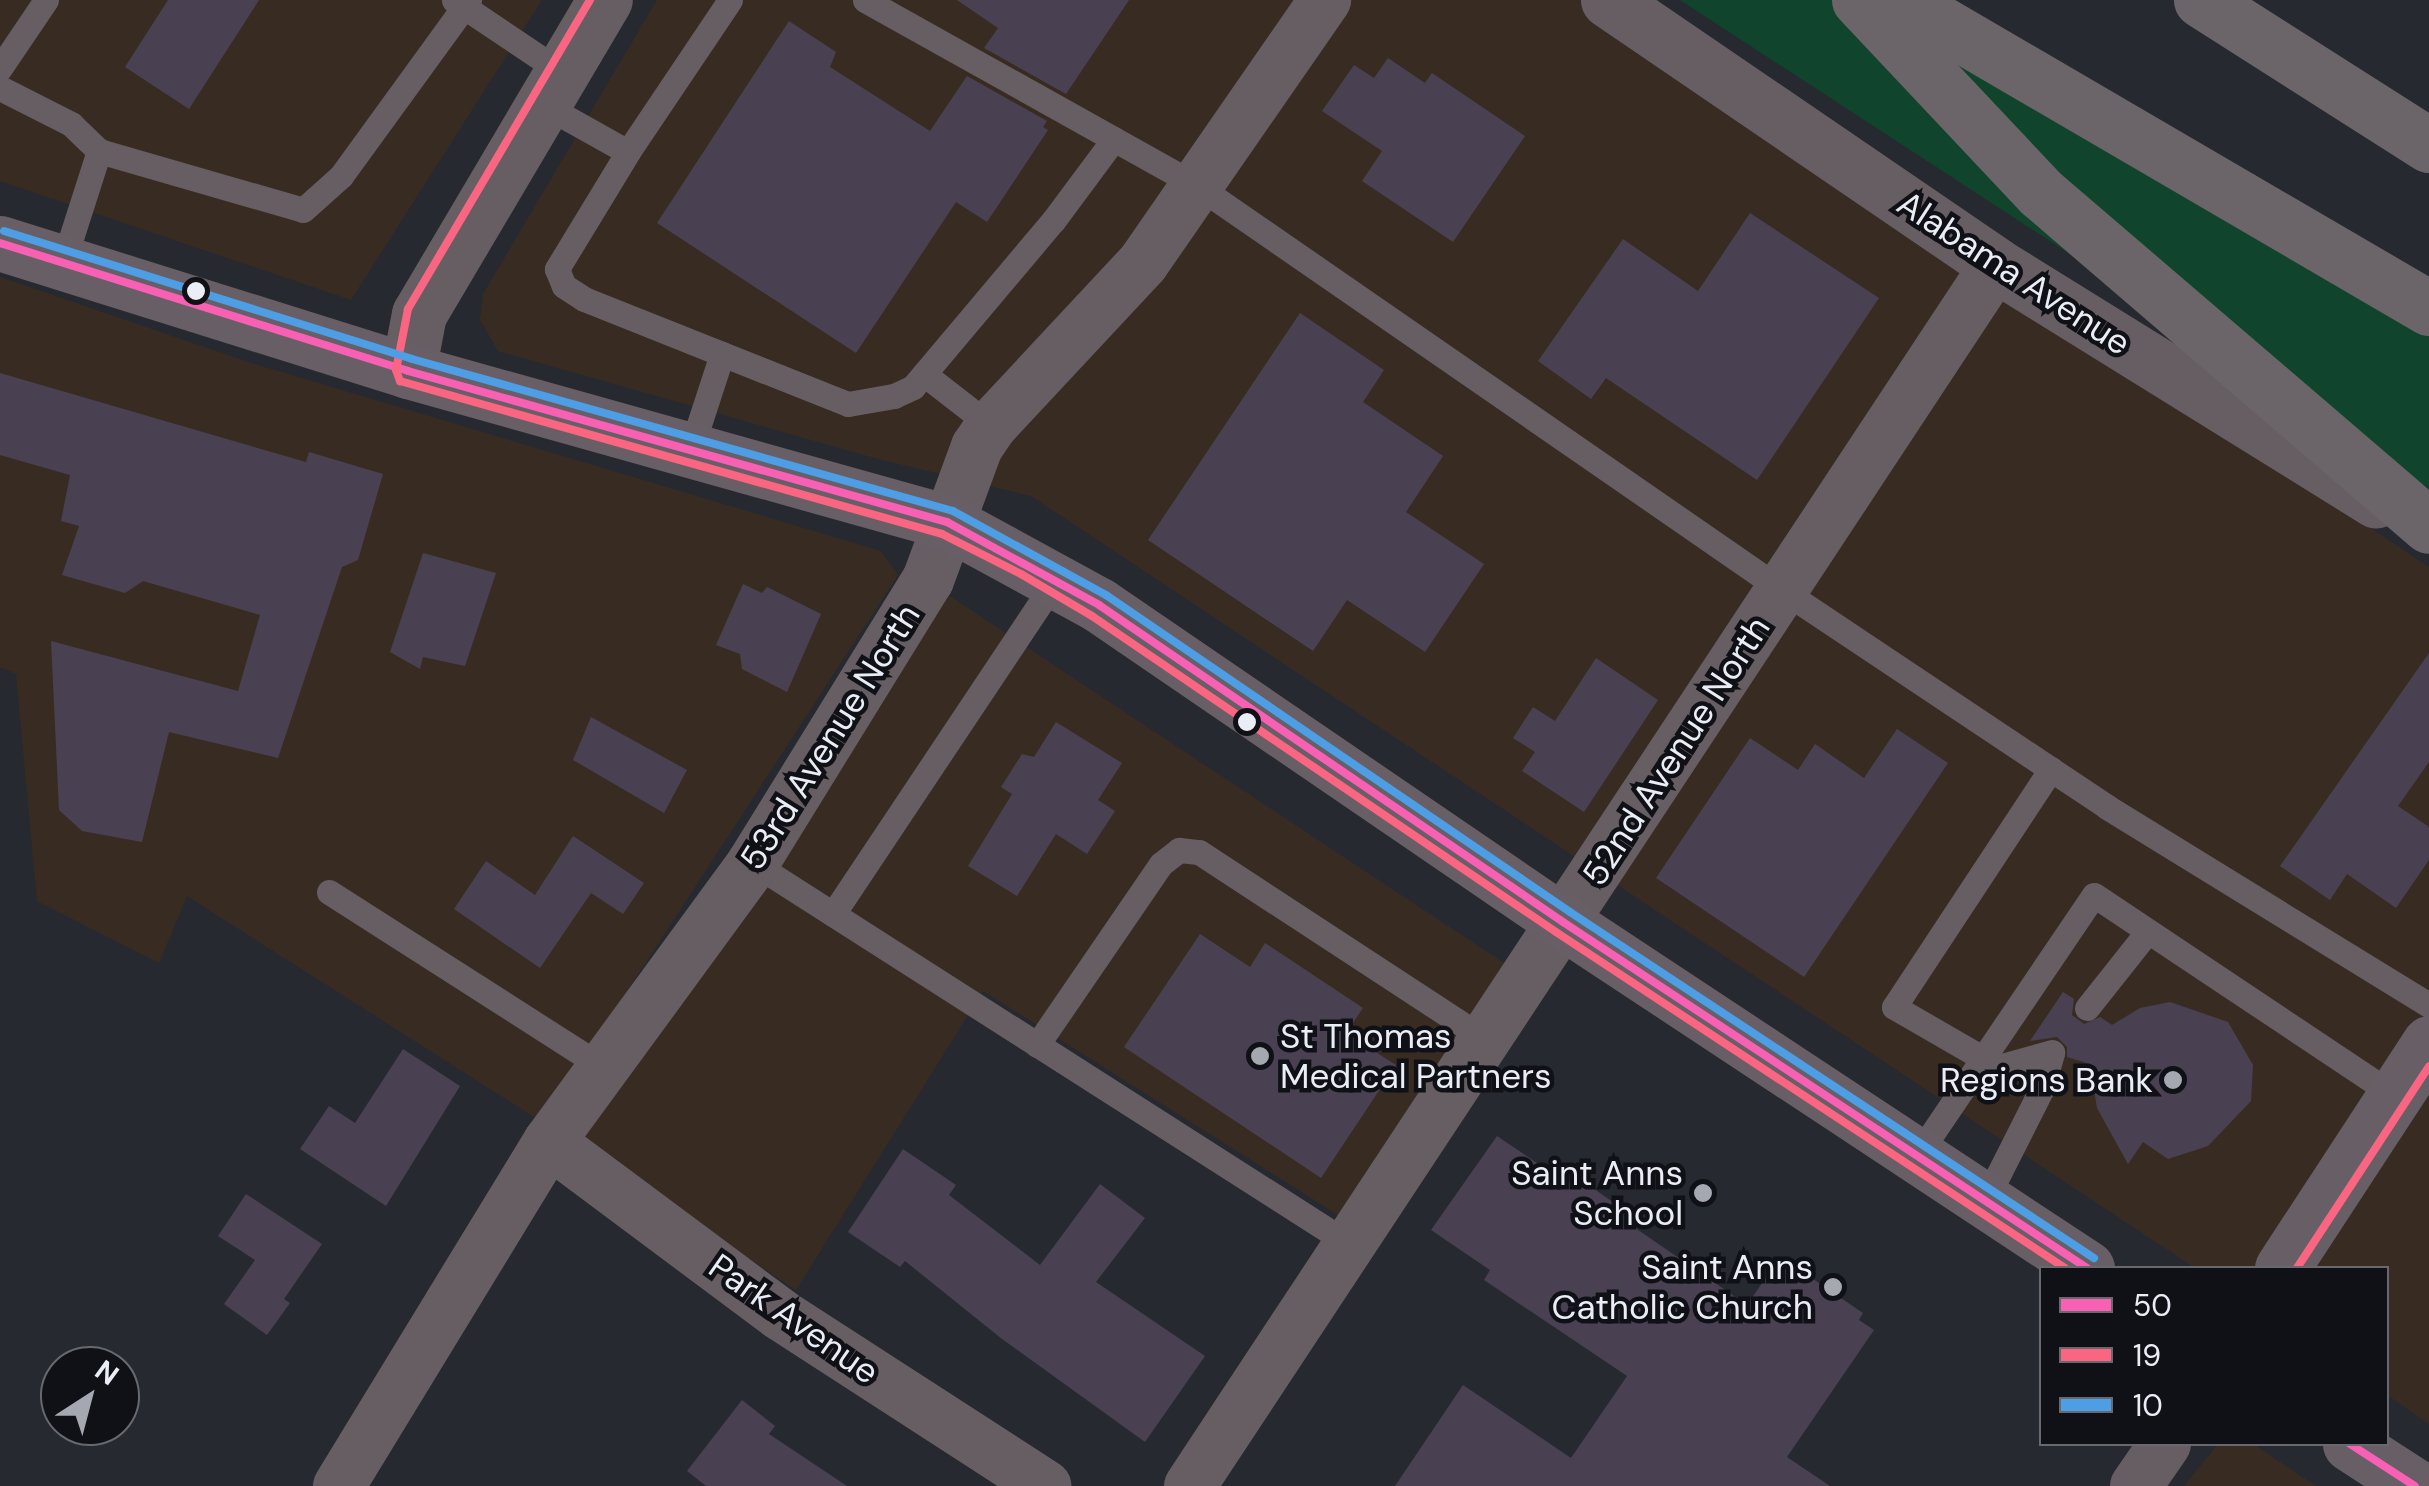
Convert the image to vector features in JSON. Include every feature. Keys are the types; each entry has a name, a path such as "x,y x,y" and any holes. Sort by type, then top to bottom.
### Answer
{"highway":[{"path":"1859,0 2041,194 2429,526"},
{"path":"1901,0 2429,308"},
{"path":"2201,0 2429,144"}],"main road":[{"path":"0,243 408,371 947,522 1056,580 1563,922 2084,1266"},
{"path":"2283,1266 2429,1043"},
{"path":"2353,1446 2415,1486"}],"street":[{"path":"408,371 419,314 605,0"},
{"name":"53rd Avenue North","path":"339,1486 549,1142 753,863 928,580 977,447 991,426 1143,263 1325,0"},
{"name":"Alabama Avenue","path":"1608,0 1996,265 2429,534"},
{"name":"52nd Avenue North","path":"1190,1486 1996,265"},
{"name":"Park Avenue","path":"549,1142 782,1315 1044,1486"},
{"path":"2136,1486 2164,1446"}],"lane":[{"path":"0,68 46,0"},
{"path":"730,0 628,152 557,269 564,286 584,299 848,404 894,396 913,387 1053,221 1114,139"},
{"path":"865,0 1199,187 1782,590 2050,768 2429,1005"},
{"path":"0,88 72,124 99,152 302,210 340,176 462,3 551,88 628,152"},
{"path":"63,263 99,152"},
{"path":"691,449 722,354"},
{"path":"924,374 991,426"},
{"path":"833,914 1056,580"},
{"path":"1986,1202 2042,1088 2052,1052 1998,1067 1981,1061 1894,1006 2050,768"},
{"path":"1037,1045 1161,864 1179,850 1198,852 1486,1040"},
{"path":"753,863 1350,1245"},
{"path":"329,892 603,1067"},
{"path":"1917,1156 2094,895 2395,1096"},
{"path":"2087,1008 2148,931"}],"shaded area":[{"path":"0,0 542,0 351,300 0,181"},
{"path":"657,0 1581,0 2429,567 2429,1424 2389,1396 2389,1266 2192,1266 1031,496 878,459 498,351 480,320 483,294"},
{"path":"0,277 248,362 881,551 898,575 542,1122 187,896 159,963 37,901 16,674 0,667"},
{"path":"948,595 1507,965 1338,1215 983,991 796,1290 577,1144"},
{"path":"2216,1446 2256,1446 2316,1486 2184,1486"}],"green space":[{"path":"1680,0 1891,0 2429,332 2429,488"}],"building":[{"path":"168,0 259,0 189,109 125,67"},
{"path":"957,0 1129,0 1066,94 984,48 998,28"},
{"path":"789,21 836,52 830,67 930,131 967,76 1047,121 1043,127 1048,130 987,222 956,202 856,353 657,223"},
{"path":"1388,58 1425,83 1432,73 1525,136 1453,242 1362,181 1382,151 1322,111 1354,65 1374,78"},
{"path":"1750,213 1879,298 1757,480 1606,378 1591,399 1538,361 1623,239 1698,291"},
{"path":"1300,313 1384,370 1363,402 1443,456 1406,512 1484,564 1425,652 1347,600 1313,651 1148,540"},
{"path":"0,373 306,462 309,452 383,474 358,560 342,567 278,758 169,732 142,842 82,831 59,810 51,641 238,691 260,615 143,581 125,593 62,575 79,526 61,521 70,475 0,455"},
{"path":"423,553 496,573 465,666 423,657 420,669 390,652"},
{"path":"743,584 762,593 767,587 821,614 787,692 742,669 740,654 716,645"},
{"path":"2429,653 2429,762 2398,806 2429,827 2429,860 2396,908 2347,874 2330,900 2280,866"},
{"path":"1596,658 1658,700 1584,812 1522,771 1535,752 1513,738 1533,707 1555,721"},
{"path":"591,717 687,770 664,813 573,760"},
{"path":"1056,722 1122,763 1098,800 1115,811 1087,854 1056,834 1017,896 968,866 1012,794 1001,787 1022,754 1034,757"},
{"path":"1897,729 1948,763 1804,977 1656,878 1750,738 1798,770 1815,744 1864,778"},
{"path":"573,836 644,883 623,914 591,893 540,968 454,909 486,861 535,895"},
{"name":"St Thomas Medical Partners","path":"1200,934 1250,967 1265,943 1363,1008 1346,1033 1396,1065 1321,1178 1124,1047"},
{"name":"Regions Bank","path":"2063,992 2074,999 2072,1015 2084,1024 2100,1017 2112,1025 2140,1008 2170,1002 2228,1022 2253,1065 2251,1101 2208,1146 2168,1159 2143,1142 2128,1164 2097,1108 2090,1064 2067,1057 2067,1047 2057,1037 2030,1041"},
{"path":"403,1049 460,1086 386,1206 300,1149 329,1106 355,1123"},
{"path":"1497,1136 1568,1184 1574,1175 1633,1216 1628,1223 1747,1305 1776,1263 1790,1273 1794,1266 1863,1313 1859,1320 1874,1330 1787,1457 1830,1486 1395,1486 1463,1385 1571,1458 1627,1376 1484,1280 1490,1270 1431,1230"},
{"path":"903,1149 956,1185 949,1195 1040,1265 1100,1184 1145,1218 1096,1282 1205,1356 1145,1442 1002,1339 905,1261 900,1267 848,1232"},
{"path":"246,1194 322,1244 284,1299 290,1303 267,1335 224,1304 255,1260 218,1236"},
{"path":"742,1400 775,1426 769,1434 847,1486 706,1486 687,1471"}],"transit line":[{"name":"19","path":"590,0 408,309 396,370 400,381 942,534 1021,574 1092,616 1556,932 2062,1266"},
{"name":"10","path":"4,231 412,359 953,511 1106,595 1570,912 2094,1258"},
{"name":"50","path":"0,243 408,371 947,522 1099,605 1563,922 2084,1266"},
{"name":"19","path":"2298,1266 2429,1066"},
{"name":"50","path":"2353,1446 2415,1486"}],"place":[{"name":"St Thomas Medical Partners","path":"1260,1056"},
{"name":"Regions Bank","path":"2173,1080"},
{"name":"Saint Anns School","path":"1703,1193"},
{"name":"Saint Anns Catholic Church","path":"1833,1287"}]}
